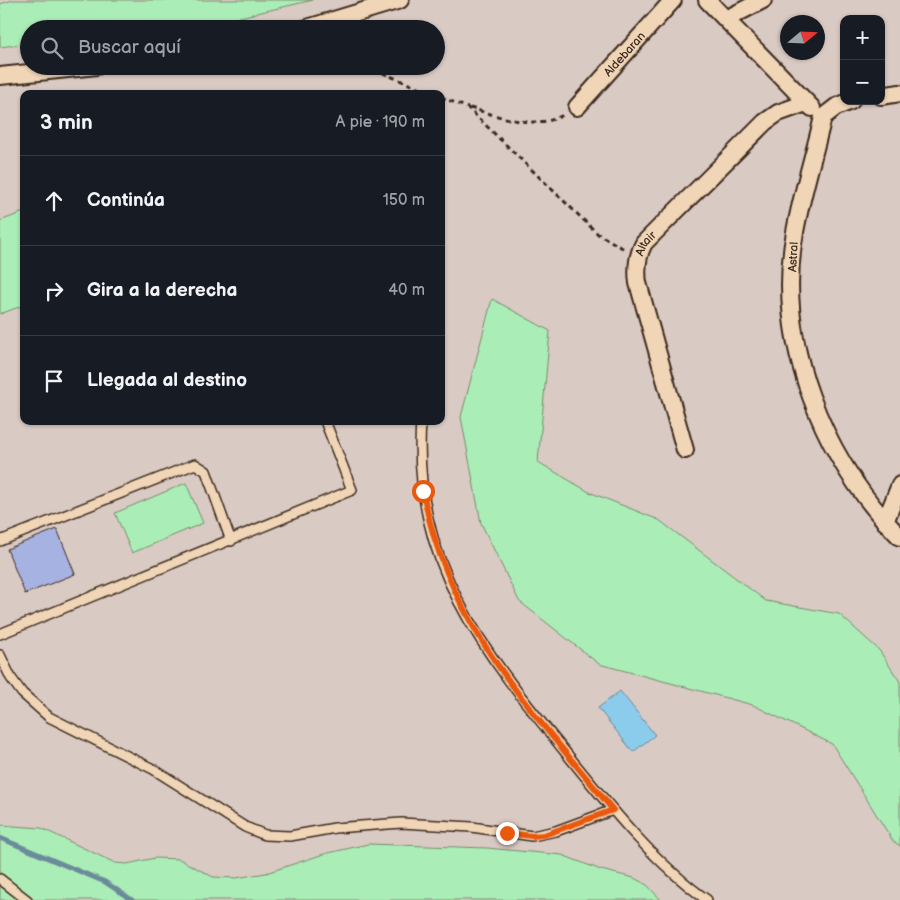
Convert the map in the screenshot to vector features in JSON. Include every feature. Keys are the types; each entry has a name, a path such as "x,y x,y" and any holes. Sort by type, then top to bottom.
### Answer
{"street":[{"path":"334,20 400,0"},
{"name":"Aldebaran","path":"577,107 673,0"},
{"path":"707,0 806,103 823,117 841,105"},
{"path":"726,19 763,0"},
{"path":"0,76 20,74"},
{"path":"885,95 900,93"},
{"name":"Altair","path":"685,450 638,283 638,257 644,243 754,132 778,113 806,103"},
{"name":"Astral","path":"823,117 795,232 792,282 795,332 801,362 820,420 848,474 885,522 900,537"},
{"path":"885,522 900,485"}],"lane":[{"path":"0,634 352,490 327,425"},
{"path":"421,425 420,468 427,513 440,558 461,607 486,650 509,682 613,810 681,879 707,900"},
{"path":"0,541 195,464 206,471 231,541"},
{"path":"0,654 11,678 22,693 49,717 153,769 245,827 265,835 290,836 335,828 401,823 472,828 532,836 556,831 613,810"},
{"path":"0,879 27,900"}],"path":[{"path":"388,75 423,90"},
{"path":"445,99 468,108 525,122 554,120 577,107"},
{"path":"468,108 598,234 638,257"}],"green space":[{"path":"13,0 313,0 232,20 20,20 20,44 0,47 0,4"},
{"path":"20,214 20,306 0,314 0,221"},
{"path":"492,299 550,331 538,462 589,492 659,520 766,601 839,614 879,650 900,682 900,846 893,841 832,744 753,705 599,664 519,601 481,523 461,417"},
{"path":"186,483 203,523 132,553 115,513"},
{"path":"0,825 41,828 115,863 127,864 155,858 179,859 213,877 236,878 266,873 324,854 368,844 487,848 562,855 601,870 634,878 647,885 661,900 0,900"}],"water":[{"path":"620,691 655,735 633,752 598,708"}],"building":[{"path":"57,529 75,574 25,594 7,549"}],"waterway":[{"path":"0,838 105,882 132,900"}],"route":[{"path":"423,491 433,536 448,580 475,633 509,682 613,810 544,835 519,836 507,833"}]}
